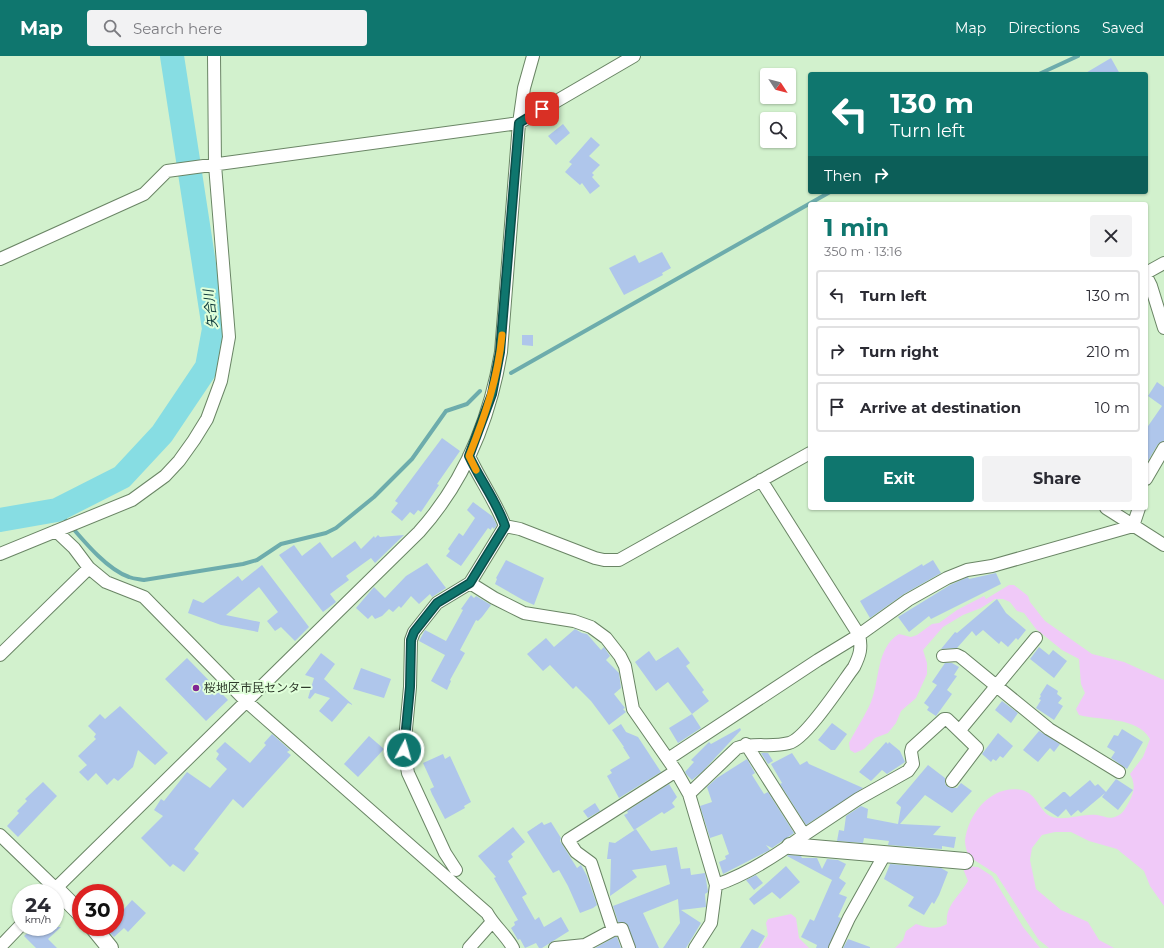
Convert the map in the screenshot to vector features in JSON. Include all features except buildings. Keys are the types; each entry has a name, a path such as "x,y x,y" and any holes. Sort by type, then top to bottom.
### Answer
{"street":[{"path":"0,554 132,500 165,476 194,440 206,419 215,398 226,359 229,338 212,166 214,56"},
{"path":"60,884 247,702 428,522 448,495 469,456 492,394 500,352 519,123 524,88 532,56"},
{"path":"0,259 144,194 167,171 519,123 634,56"},
{"path":"1148,272 1164,263"},
{"path":"1148,280 1164,328"},
{"path":"1148,476 1164,448"},
{"path":"505,526 520,529 595,558 604,560 619,560 808,454"},
{"path":"456,870 445,853 415,792 408,773 404,750 410,687 411,640 414,632 437,603 470,583 505,526 501,514 481,481 469,456"},
{"path":"688,794 731,751 746,744 780,745 798,740 854,666 860,655 861,644 859,635 762,480"},
{"path":"1109,510 1164,545"},
{"path":"1133,526 1138,510"},
{"path":"668,759 818,660 859,635 908,600 959,572 992,566 1133,526"},
{"path":"59,530 89,568 106,582 144,597 247,702 487,913 492,922 507,938 513,948"},
{"path":"0,655 89,568"},
{"path":"470,583 494,598 524,613 574,621 598,631 620,656 625,666 633,709 676,771 688,794 716,885 711,923 695,948"},
{"path":"960,730 1036,638"},
{"path":"943,656 957,655 1049,729 1119,772"},
{"path":"716,885 737,878 912,768 912,748 940,721 947,719 977,748 952,781"},
{"path":"746,744 804,835"},
{"path":"613,930 591,863 576,852 568,840 676,771"},
{"path":"0,835 46,884"},
{"path":"790,846 964,861"},
{"path":"834,948 885,854"},
{"path":"64,900 72,907"},
{"path":"469,948 492,922"},
{"path":"555,948 585,945 613,930 622,929 629,948"},
{"path":"0,947 12,934"},
{"path":"100,936 110,948"}],"shaded area":[{"path":"1009,585 1014,585 1028,596 1030,602 1045,621 1092,654 1124,662 1164,680 1164,906 1150,886 1144,871 1117,849 1089,841 1071,832 1055,832 1042,835 1032,848 1030,860 1036,889 1061,910 1088,922 1099,940 1114,948 1049,948 1038,939 996,874 968,856 965,841 971,820 976,811 992,796 1011,789 1022,790 1031,794 1045,812 1053,817 1065,818 1097,815 1112,818 1119,815 1123,812 1133,792 1134,785 1130,774 1143,757 1150,739 1136,726 1118,721 1079,715 1076,709 1085,693 1081,684 1079,659 1062,650 1036,629 1024,613 1017,611 1010,602 1003,599 995,599 981,608 963,615 943,627 923,650 927,663 927,674 916,698 901,711 896,723 888,733 875,738 864,749 855,753 850,750 849,743 871,702 882,656 886,647 892,640 899,634 911,637 917,635 932,624 939,623 957,610 984,596 986,599"},
{"path":"962,866 978,867 992,876 1023,927 1040,948 895,948 903,940 906,931 916,924 932,928 947,924 950,906 968,881"},
{"path":"791,914 796,918 799,938 809,948 760,948 768,935 766,923 768,919"}],"waterway":[{"name":"矢合川","path":"0,520 57,510 122,477 162,434 207,367 214,329 172,56"},
{"path":"1043,72 1078,56"},
{"path":"812,202 826,194"},
{"path":"511,373 808,204"},
{"path":"57,510 90,548 109,566 131,578 144,580 243,564 257,560 281,544 326,533 336,528 374,497 412,459 446,411 467,404 480,391"}],"slow traffic":[{"path":"476,470 469,456 477,438 492,394 497,373 502,335"}],"place":[{"name":"桜地区市民センター","path":"196,688"}],"route":[{"path":"404,750 410,687 411,640 414,632 437,603 470,583 498,540 505,526 501,514 481,481 469,456 486,413 497,373 519,123 542,109"}]}
